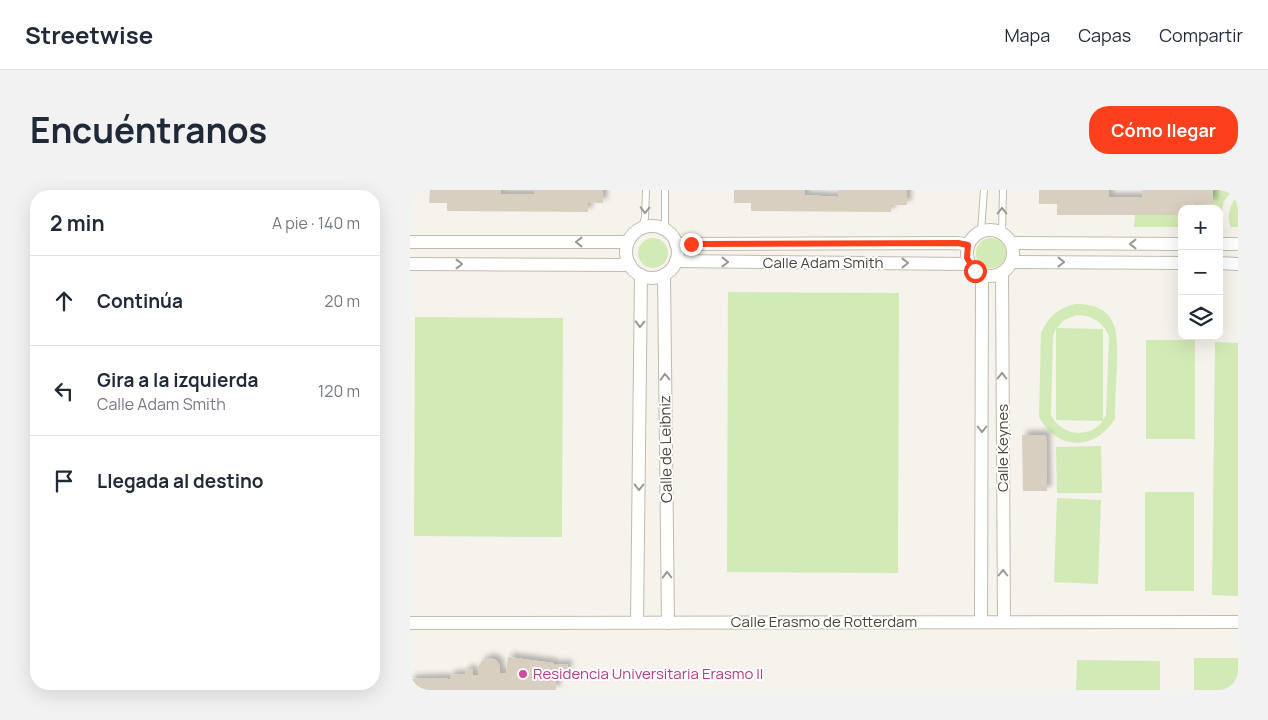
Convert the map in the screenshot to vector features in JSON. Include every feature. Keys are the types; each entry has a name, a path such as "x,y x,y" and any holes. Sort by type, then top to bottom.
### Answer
{"street":[{"path":"657,227 664,230 676,244 676,261 664,275 657,278 641,276 630,265 626,252 627,242 641,229 657,227"},
{"path":"996,230 1002,233 1012,243 1014,250 1012,262 1002,274 995,276 982,275 970,264 967,252 968,245 971,239 981,231 996,230"},
{"path":"410,242 627,242"},
{"name":"Calle Adam Smith","path":"676,244 958,243 968,245"},
{"path":"1012,243 1178,244"},
{"path":"1223,244 1238,244"},
{"name":"Calle Adam Smith","path":"676,261 970,264"},
{"path":"1012,262 1178,263"},
{"path":"410,264 630,265"},
{"path":"1223,264 1238,264"},
{"name":"Calle Keynes","path":"1002,274 1004,622"},
{"name":"Calle de Leibniz","path":"664,275 668,623"},
{"name":"Calle Keynes","path":"981,621 982,275"},
{"name":"Calle de Leibniz","path":"638,622 641,276"},
{"name":"Calle Erasmo de Rotterdam","path":"410,623 1238,622"}],"lane":[{"path":"641,229 646,218 646,190"},
{"path":"664,230 665,190"},
{"path":"981,231 984,190"},
{"path":"1002,190 1002,233"}],"green space":[{"path":"1213,190 1233,190 1224,201 1223,206 1195,204"},
{"path":"1238,196 1238,227 1231,227 1229,219 1230,210"},
{"path":"1135,215 1178,215 1178,227 1134,227"},
{"path":"653,238 664,242 668,253 664,264 653,268 642,264 638,253 642,242"},
{"path":"991,238 1002,242 1006,253 1002,264 991,268 980,264 976,253 980,242"},
{"path":"728,292 899,293 898,573 727,572"},
{"path":"1075,304 1090,305 1101,309 1108,315 1113,323 1117,344 1115,419 1097,437 1076,443 1056,436 1039,417 1041,333 1054,314","holes":["1077,315 1087,316 1096,320 1104,327 1109,336 1106,416 1103,420 1103,329 1057,328 1064,320","1056,328 1056,420 1103,421 1090,431 1083,433 1068,431 1061,427 1051,415 1053,336"]},
{"path":"415,317 563,318 562,537 414,536"},
{"path":"1146,340 1195,340 1195,439 1146,439"},
{"path":"1215,342 1238,343 1238,596 1212,595"},
{"path":"1101,446 1102,493 1057,493 1056,447"},
{"path":"1145,492 1194,492 1194,591 1145,591"},
{"path":"1057,498 1101,500 1098,584 1054,582"},
{"path":"1194,658 1238,658 1238,690 1194,690"},
{"path":"1077,660 1160,661 1160,690 1076,690"}],"building":[{"path":"430,190 501,190 501,194 534,194 534,190 603,190 603,203 588,203 588,212 447,211 447,203 429,203"},
{"path":"734,190 805,190 804,195 838,197 838,190 907,190 907,205 891,205 891,212 751,211 751,203 734,203"},
{"path":"1039,190 1109,190 1109,197 1142,197 1142,190 1213,190 1213,204 1178,205 1178,215 1057,215 1057,204 1039,204"},
{"path":"1022,435 1046,435 1047,491 1023,491"},
{"name":"Residencia Universitaria Erasmo II","path":"508,657 553,663 554,665 568,664 566,676 556,679 556,690 410,690 410,679 446,678 450,680 450,675 465,674 466,669 473,670 473,675 479,675 478,667 482,661 489,658 496,660 500,666 500,673 506,673"}],"place":[{"name":"Residencia Universitaria Erasmo II","path":"523,674"}],"route":[{"path":"691,244 958,243 968,245 967,258 975,271"}]}
